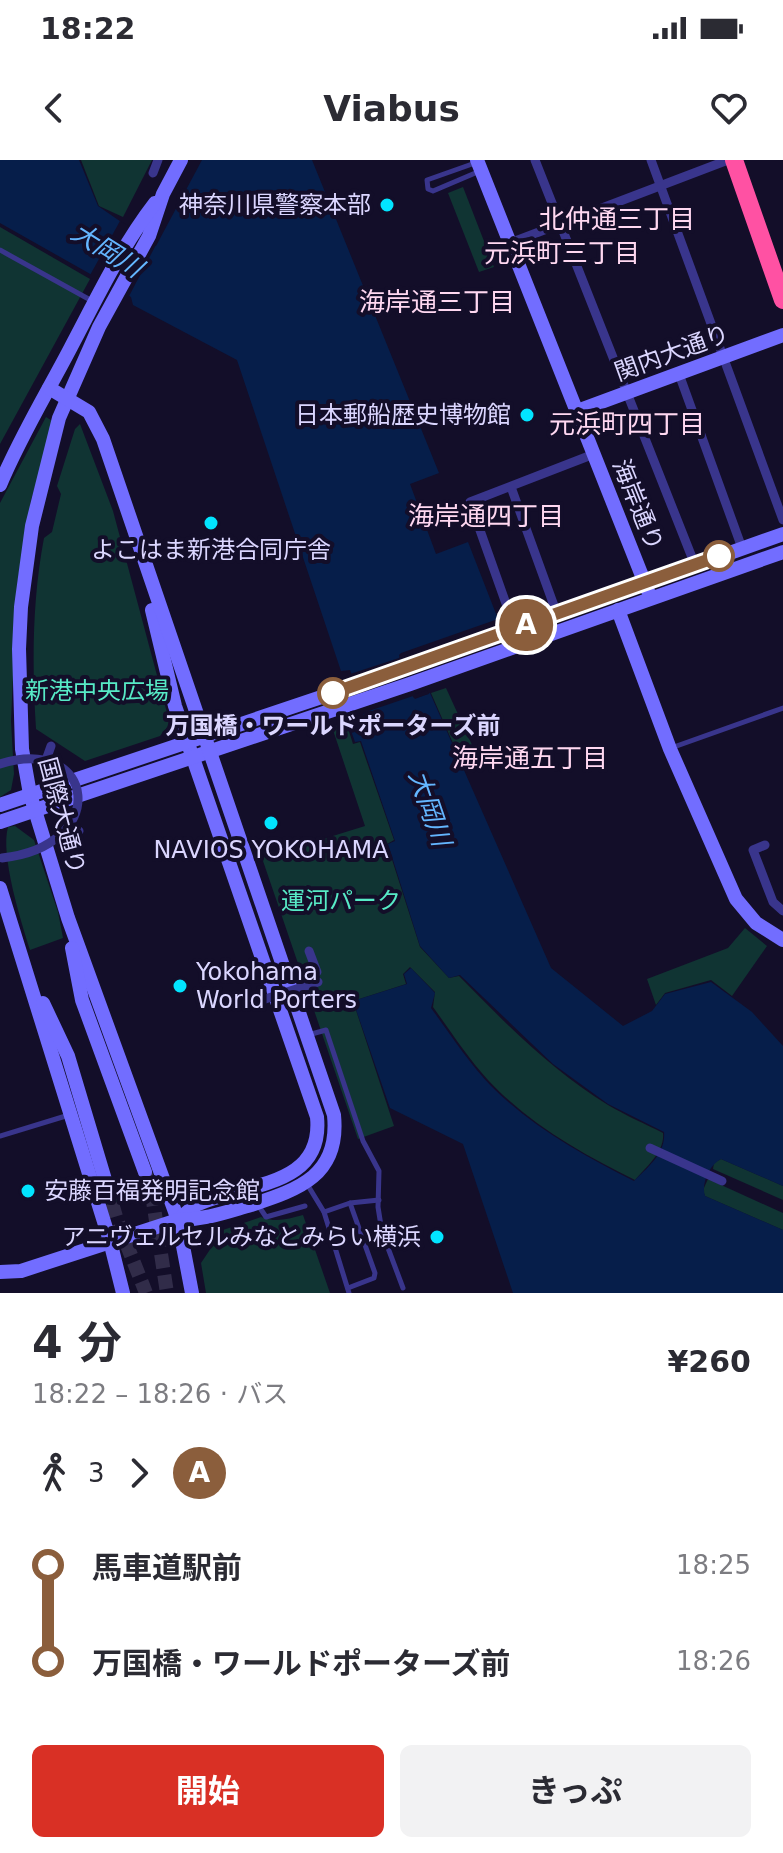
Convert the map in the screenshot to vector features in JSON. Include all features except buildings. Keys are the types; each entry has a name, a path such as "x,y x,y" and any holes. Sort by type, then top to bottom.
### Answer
{"highway":[{"path":"731,160 783,300"}],"street":[{"path":"153,173 158,160"},
{"path":"0,485 13,454 98,296 142,233 181,160"},
{"path":"535,160 695,565"},
{"path":"651,160 783,520"},
{"path":"510,243 731,160"},
{"name":"海岸通り","path":"479,164 651,598"},
{"name":"国際大通り","path":"142,233 59,418 40,489 21,607 22,749 34,811 68,918 178,1220 192,1293"},
{"name":"関内大通り","path":"577,411 783,335"},
{"path":"679,374 742,548"},
{"path":"0,1272 21,1271 178,1220 202,1220 289,1193 307,1183 323,1166 331,1152 336,1129 307,1035 96,420 89,412 49,388"},
{"path":"515,629 470,502 594,454"},
{"path":"511,487 557,614"},
{"path":"135,533 165,667 187,741 317,1117 318,1128 311,1155 292,1173 196,1205 178,1220"},
{"path":"0,805 405,669 783,534"},
{"path":"0,822 358,702 783,552"},
{"path":"618,610 670,749 741,907 764,930 783,940"},
{"path":"46,760 51,746"},
{"path":"0,764 46,760 67,772 76,787 78,810 74,829 44,846 0,859"},
{"path":"765,845 753,850 773,902 783,911"},
{"path":"0,888 110,1241 123,1293"},
{"path":"68,918 82,1000 145,1172"},
{"path":"256,1002 315,983 309,975 317,972 309,951"},
{"path":"20,955 68,1056 106,1183"},
{"path":"650,1148 722,1181"}],"lane":[{"path":"479,164 433,191 426,185 432,178 479,164"},
{"path":"0,250 98,296"},
{"path":"670,749 783,708"},
{"path":"307,1035 326,1030 363,1141 379,1171 382,1232 403,1288"},
{"path":"0,1136 70,1115"},
{"path":"307,1183 324,1212 349,1291 374,1278 375,1273 350,1203"},
{"path":"324,1212 350,1203 379,1200"},
{"path":"257,1203 266,1217 305,1206"}],"green space":[{"path":"81,160 152,160 123,217 99,206"},
{"path":"463,187 494,267 479,272 448,193"},
{"path":"0,227 90,279 0,444"},
{"path":"46,417 54,422 31,500 17,585 11,721 14,774 11,790 0,797 0,503"},
{"name":"新港中央広場","path":"80,424 113,511 170,724 160,736 85,761 36,729 34,681 35,609 44,538 52,532 61,494 57,486 75,429"},
{"path":"446,688 478,758 463,766 431,693"},
{"name":"運河パーク","path":"346,722 353,744 360,742 394,840 387,844 420,947 449,978 459,976 511,1028 567,1077 608,1105 663,1133 658,1153 635,1180 557,1137 504,1096 460,1045 433,1007 435,992 410,967 403,974 406,984 353,1001 394,1126 358,1139 262,858 365,826 332,727"},
{"path":"15,826 34,840 58,912 63,938 30,950 7,854 8,827"},
{"path":"745,928 767,946 732,996 711,980 665,993 656,1005 647,979 728,948"},
{"path":"721,1159 783,1186 783,1200 713,1169 714,1163"},
{"path":"147,1174 151,1177 150,1194 109,1206 104,1201 101,1188 108,1193 112,1185 120,1189 123,1181 132,1186 136,1177 144,1182"},
{"path":"708,1179 783,1213 783,1230 705,1196 703,1190"},
{"path":"303,1215 330,1293 206,1293 201,1263 223,1230 261,1217 277,1220"}],"water":[{"name":"大岡川","path":"0,160 79,160 98,206 156,246 202,160 312,160 439,473 410,484 436,554 468,542 498,619 401,653 399,655 413,697 415,699 430,693 551,968 623,1026 652,1011 665,994 711,982 752,1012 783,1046 783,1186 721,1159 710,1170 704,1191 705,1196 783,1230 783,1293 513,1293 463,1144 390,1108 353,1001 407,984 404,974 411,968 435,993 431,1008 491,1086 559,1140 634,1181 659,1153 664,1132 608,1104 553,1064 460,975 449,978 420,946 388,844 395,841 361,741 355,742 348,722 362,717 365,712 350,670 341,671 237,360 133,305 131,297 0,223"}],"pier":[{"path":"120,221 158,241 127,300 89,277"},
{"path":"412,650 413,653 404,656 416,694 427,690 429,694 413,696 357,717 361,712 347,673 342,672 348,671 350,674 399,658"}],"tunnel":[{"path":"145,1172 153,1201 167,1293"},
{"path":"106,1183 146,1293"}],"bus line":[{"name":"A","path":"333,693 719,556"}],"place":[{"name":"神奈川県警察本部","path":"387,205"},
{"name":"日本郵船歴史博物館","path":"527,415"},
{"name":"よこはま新港合同庁舎","path":"211,523"},
{"name":"万国橋・ワールドポーターズ前","path":"333,693"},
{"name":"NAVIOS YOKOHAMA","path":"271,823"},
{"name":"Yokohama World Porters","path":"180,986"},
{"name":"安藤百福発明記念館","path":"28,1191"},
{"name":"アニヴェルセルみなとみらい横浜","path":"437,1237"}],"district":[{"name":"北仲通三丁目","path":"617,219"},
{"name":"元浜町三丁目","path":"562,253"},
{"name":"海岸通三丁目","path":"437,302"},
{"name":"元浜町四丁目","path":"627,424"},
{"name":"海岸通四丁目","path":"486,516"},
{"name":"海岸通五丁目","path":"530,758"}]}
